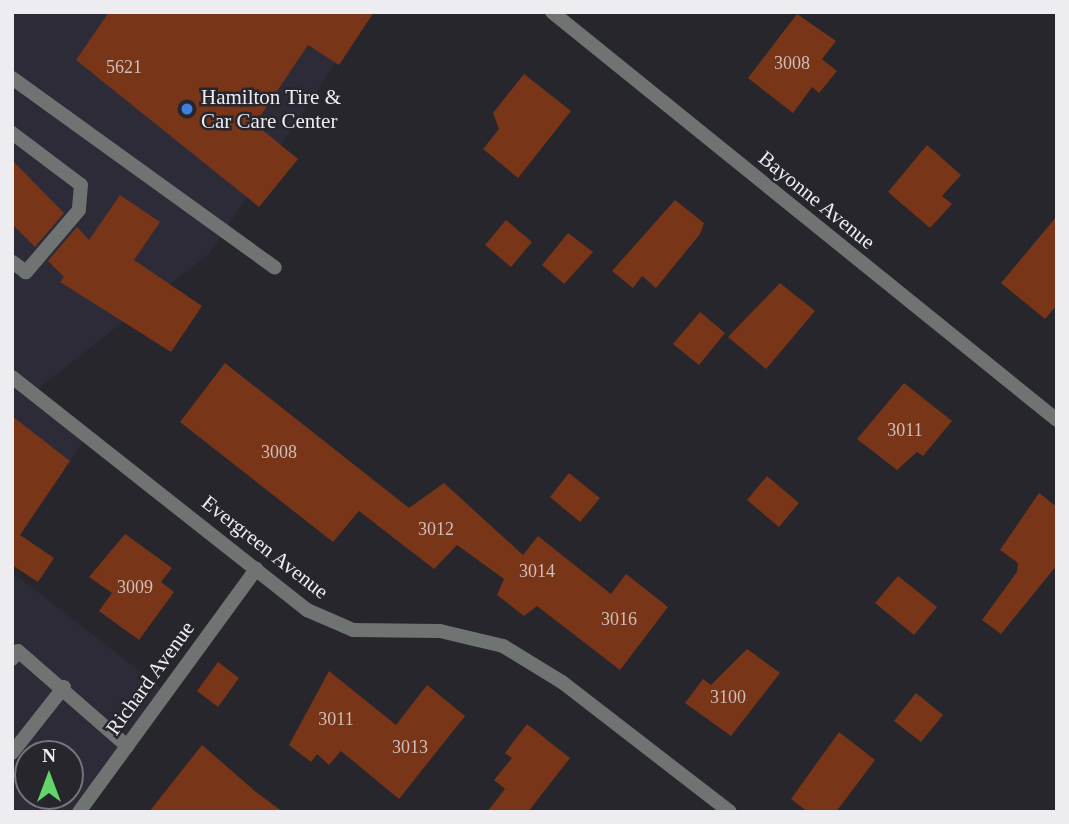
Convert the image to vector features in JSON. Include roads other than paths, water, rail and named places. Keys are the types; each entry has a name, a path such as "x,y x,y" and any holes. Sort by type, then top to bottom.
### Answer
{"street":[{"name":"Bayonne Avenue","path":"552,12 1057,420"},
{"path":"12,78 275,268"},
{"path":"12,133 81,185 79,210 26,272 12,262"},
{"name":"Evergreen Avenue","path":"12,377 307,610 353,630 440,631 503,646 562,682 730,812"},
{"name":"Richard Avenue","path":"79,812 256,569"},
{"path":"12,659 18,652 64,687 127,746"},
{"path":"12,753 64,687"}],"place":[{"name":"Hamilton Tire & Car Care Center","path":"187,109"}]}
